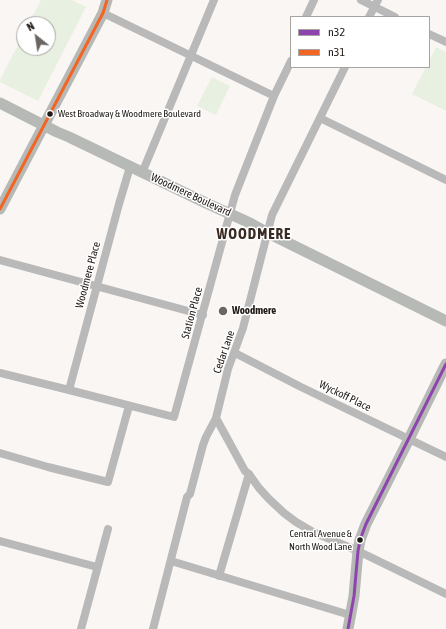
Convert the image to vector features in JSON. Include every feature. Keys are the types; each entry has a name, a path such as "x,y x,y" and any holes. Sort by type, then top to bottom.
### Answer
{"street":[{"path":"0,209 103,13 107,0"},
{"path":"142,173 214,0"},
{"path":"306,16 314,0"},
{"path":"361,0 376,4 394,16"},
{"path":"370,16 376,4"},
{"path":"103,13 274,96"},
{"path":"430,34 446,42"},
{"name":"Station Place","path":"129,406 174,417 235,195 274,96 290,63"},
{"name":"Cedar Lane","path":"153,629 187,497 190,494 203,445 216,418 228,369 243,328 272,216 345,68"},
{"name":"Woodmere Boulevard","path":"0,103 142,173 250,223 446,321"},
{"path":"320,118 446,180"},
{"name":"Woodmere Place","path":"69,390 130,167"},
{"path":"0,260 203,315"},
{"name":"Wyckoff Place","path":"235,353 301,387 446,457"},
{"path":"348,629 354,596 360,540 366,524 410,439 446,364"},
{"path":"0,373 129,406 108,482 0,453"},
{"path":"216,418 245,471 269,499 284,513 313,532 358,551 446,594"},
{"path":"219,576 249,474"},
{"path":"81,629 108,530"},
{"path":"0,541 97,567"},
{"path":"171,561 350,615"}],"green space":[{"path":"41,0 72,0 86,7 38,101 0,82 16,49 16,56 56,56 56,16 32,16"},
{"path":"436,47 446,52 446,111 412,94 425,68 430,68 430,59"},
{"path":"212,77 230,86 216,115 197,106"}],"transit line":[{"name":"n31","path":"0,209 103,13 107,0"},
{"name":"n32","path":"348,629 354,596 360,540 366,524 446,364"}],"place":[{"name":"West Broadway & Woodmere Boulevard","path":"50,114"},
{"name":"Woodmere","path":"223,311"},
{"name":"Central Avenue & North Wood Lane","path":"360,540"}],"district":[{"name":"WOODMERE","path":"254,234"}]}
